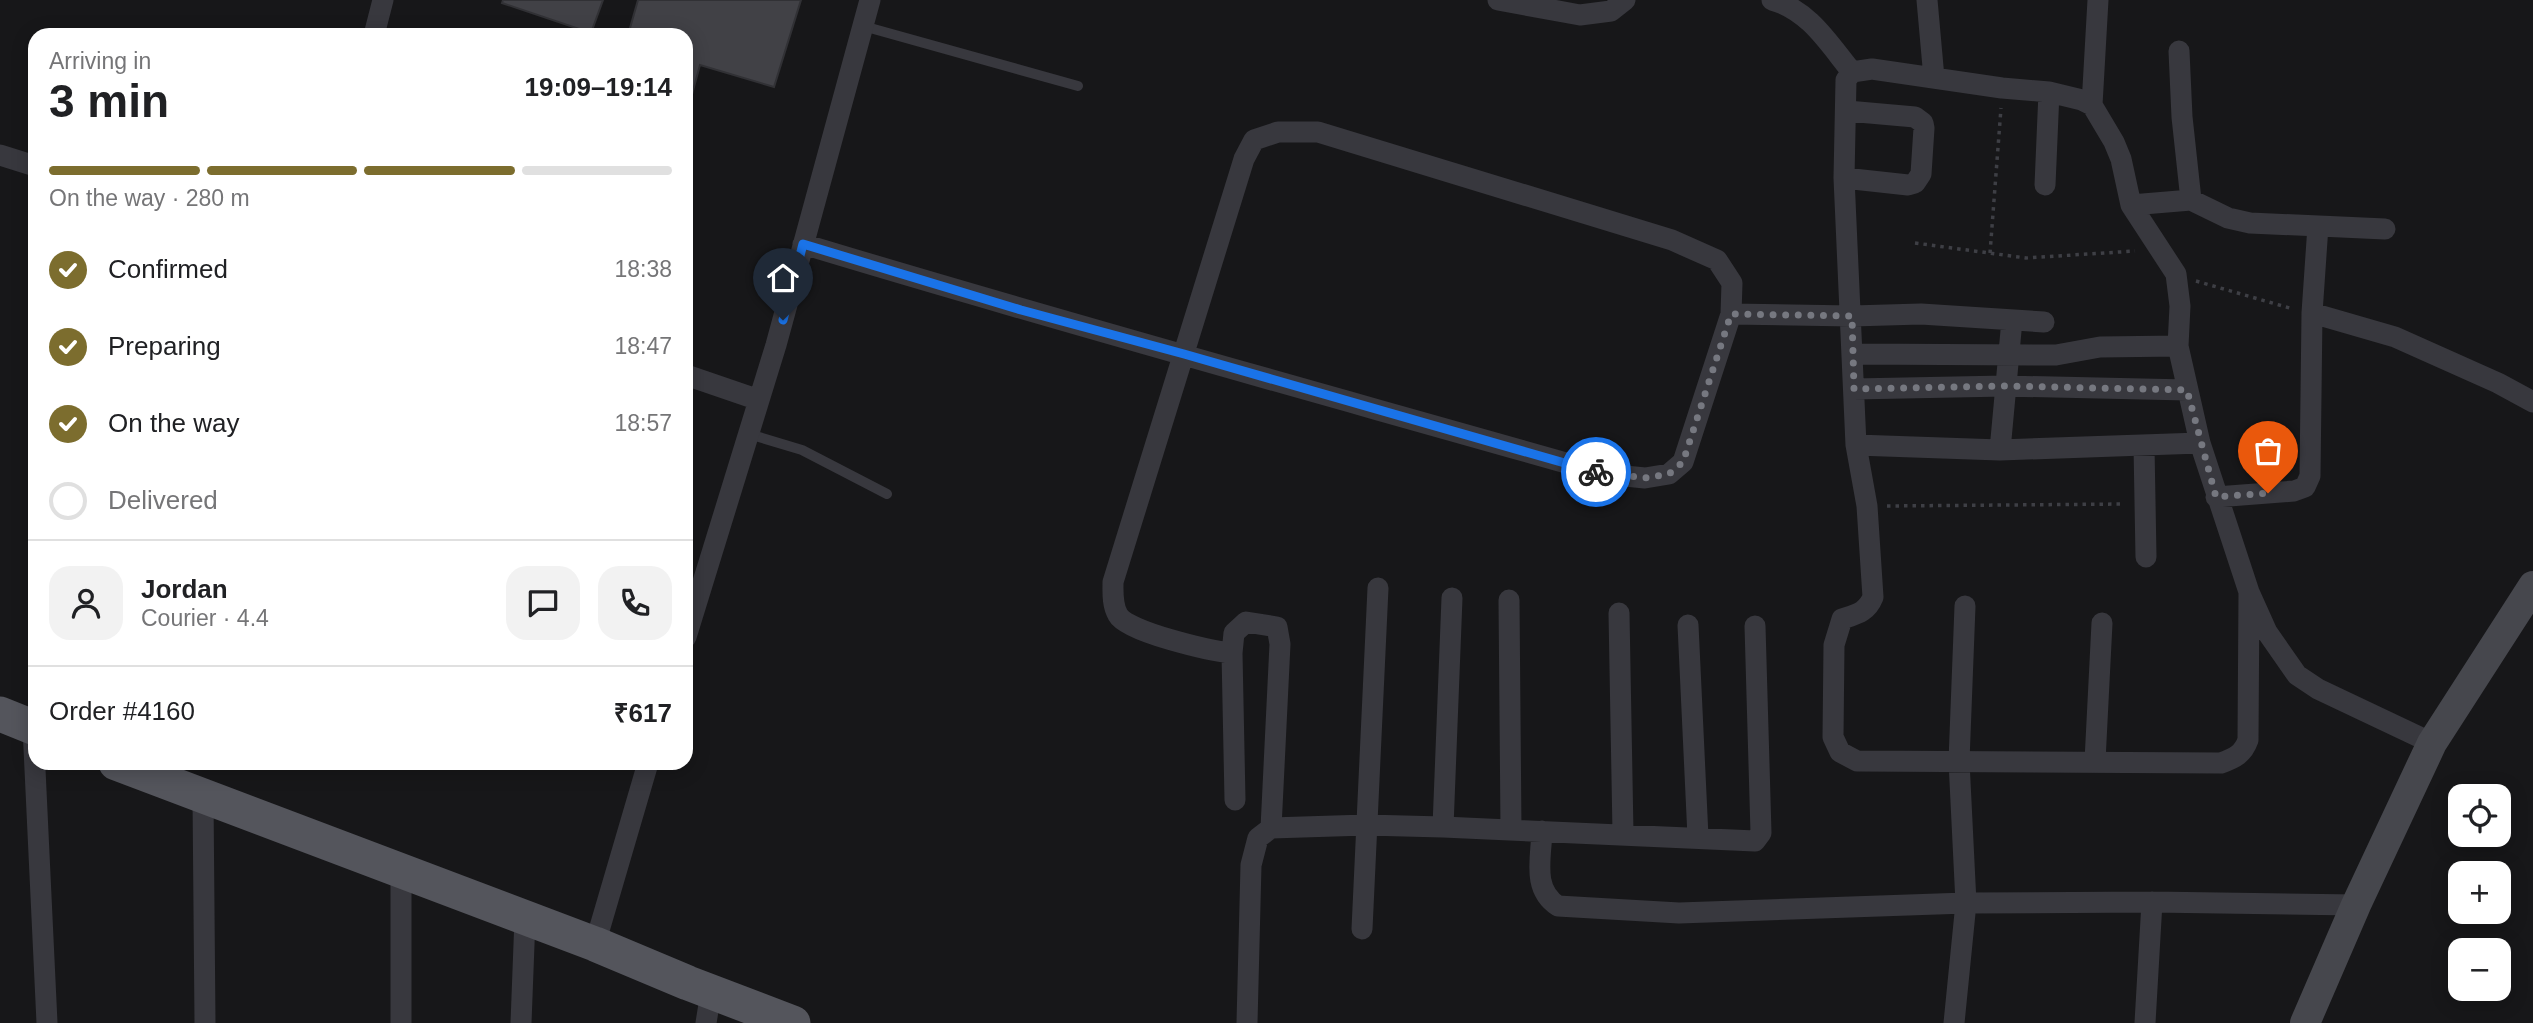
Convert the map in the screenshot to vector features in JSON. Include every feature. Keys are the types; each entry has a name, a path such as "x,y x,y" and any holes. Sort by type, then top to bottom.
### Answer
{"main road":[{"path":"0,714 28,726"},
{"path":"134,770 595,944 708,1008 793,1023"}],"street":[{"path":"376,28 383,0"},
{"path":"693,614 760,400 870,0"},
{"path":"1498,0 1580,15 1611,10 1625,0"},
{"path":"1772,0 1807,18 1852,72"},
{"path":"1927,0 1934,78"},
{"path":"2092,105 2098,0"},
{"path":"2179,51 2190,200"},
{"path":"2249,592 2249,729 2244,752 2233,759 2221,763 1857,761 1840,752 1833,737 1834,645 1842,619 1863,612 1872,597 1867,506 1856,445 1844,178 1846,80 1852,72 1872,69 2049,92 2092,105 2115,142 2132,205 2176,274 2180,306 2178,346 2200,443 2249,592 2267,632 2297,675 2318,689 2432,743"},
{"path":"2045,185 2049,92"},
{"path":"1844,178 1908,185 1915,183 1920,174 1924,128 1923,123 1915,117 1847,111"},
{"path":"803,244 1021,310 1184,354 1605,474 1645,478 1669,474 1683,462 1731,314 1732,283 1717,260 1672,240 1318,132 1278,132 1254,139 1244,159 1184,354 1113,582 1113,599 1118,616 1134,628 1211,651 1232,653"},
{"path":"0,155 28,164"},
{"path":"2132,205 2190,200 2228,218 2250,223 2385,229"},
{"path":"2216,497 2294,491 2305,487 2310,476 2312,313 2318,226"},
{"path":"2312,313 2395,337 2498,383 2533,402"},
{"path":"1731,314 1921,314 2044,322"},
{"path":"2000,450 2012,320"},
{"path":"1853,354 2056,355 2100,347 2178,346"},
{"path":"693,377 760,400"},
{"path":"1854,389 2005,386 2187,390"},
{"path":"1856,445 2000,450 2200,443"},
{"path":"2144,446 2146,557"},
{"path":"2305,1023 2356,905 2432,743 2533,586"},
{"path":"1362,929 1378,588"},
{"path":"1443,827 1452,598"},
{"path":"1509,600 1511,830"},
{"path":"1954,1023 1966,903 1959,761 1965,606"},
{"path":"1619,613 1623,833"},
{"path":"1235,800 1232,653 1234,633 1246,622 1277,627 1280,644 1271,828"},
{"path":"2095,761 2102,623"},
{"path":"1688,625 1698,837"},
{"path":"1247,1023 1251,865 1258,838 1271,828 1366,825 1443,827 1755,841 1761,833 1755,626"},
{"path":"36,770 47,1023"},
{"path":"595,944 646,770"},
{"path":"203,797 205,1023"},
{"path":"1542,831 1541,887 1546,898 1558,906 1679,912 1966,903 2356,905"},
{"path":"401,872 401,1023"},
{"path":"2145,1023 2152,902"},
{"path":"521,1023 525,918"}],"lane":[{"path":"863,26 1078,86"},
{"path":"749,434 802,450 887,494"}],"path":[{"path":"1990,253 2003,88"},
{"path":"1914,243 2026,258 2159,249"},
{"path":"2176,274 2285,308 2312,313"},
{"path":"1867,506 2144,503"}],"building":[{"path":"503,0 603,0 593,28 576,28 502,3"},
{"path":"638,0 801,0 774,87 700,65 693,91 693,28 630,28"}],"way so far":[{"path":"1596,472 1645,478 1669,474 1683,462 1731,314 1852,316 1854,389 2005,386 2187,390 2216,497 2268,493"}],"route":[{"path":"783,320 803,244 1021,310 1596,472"}]}
